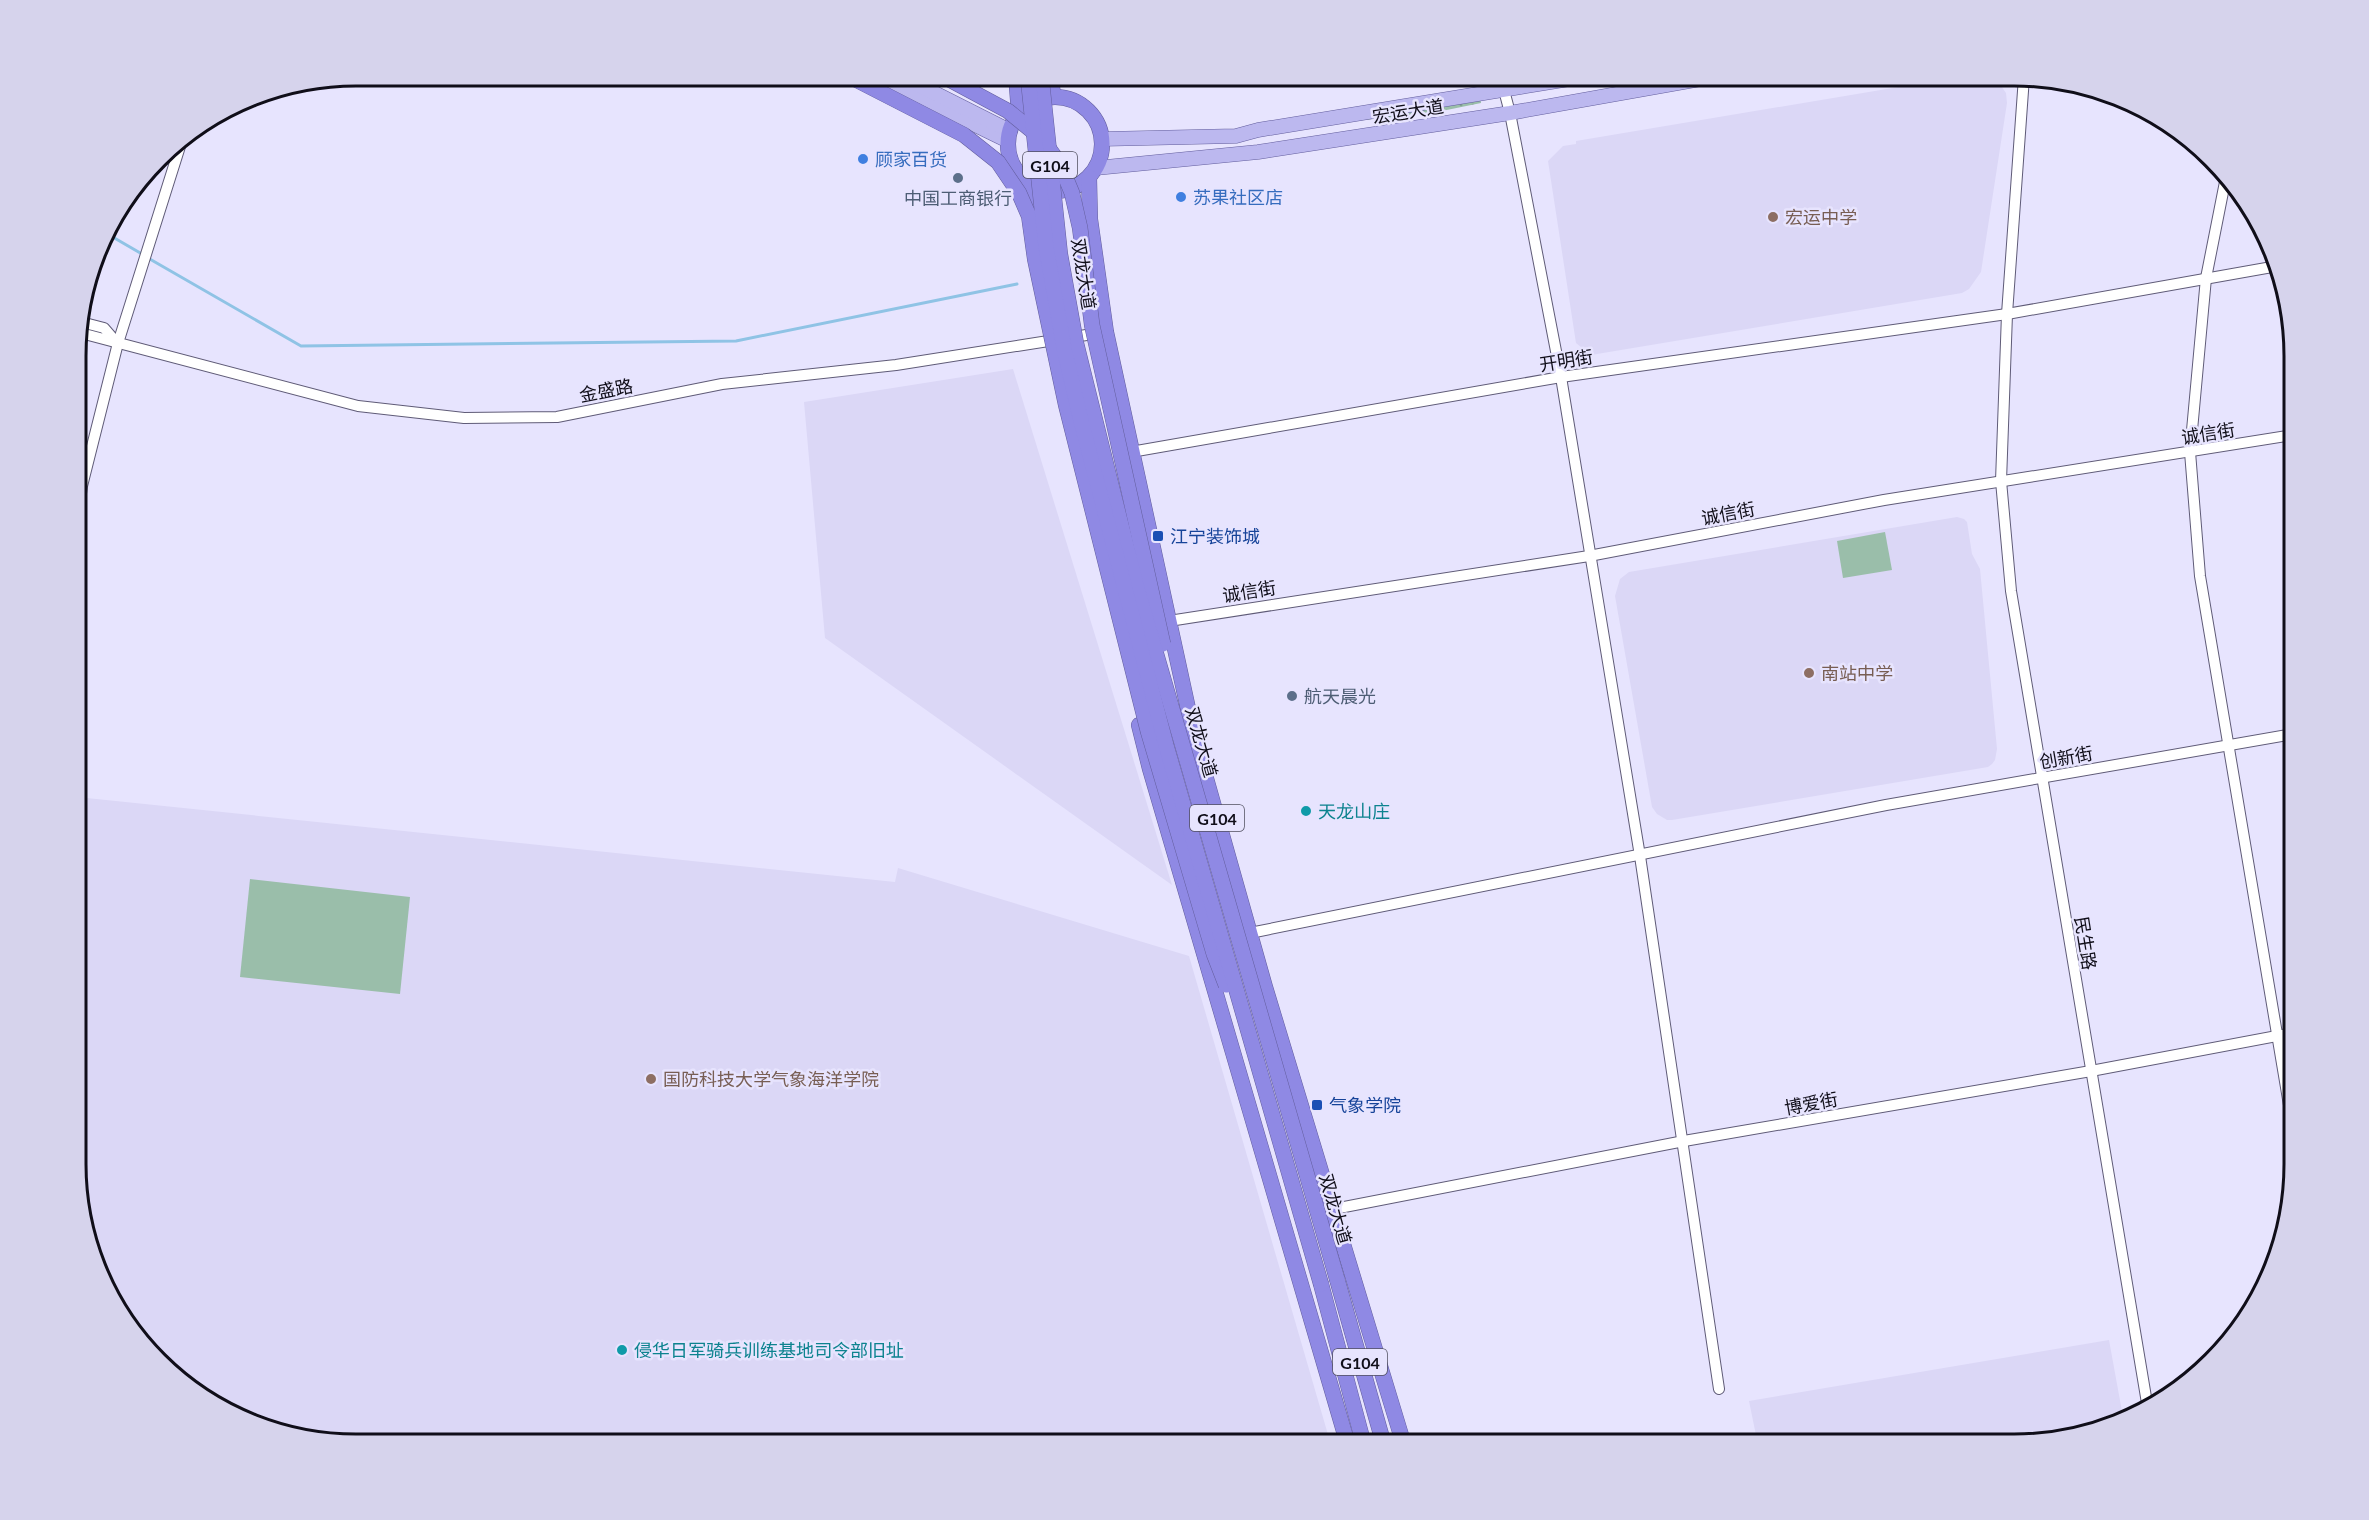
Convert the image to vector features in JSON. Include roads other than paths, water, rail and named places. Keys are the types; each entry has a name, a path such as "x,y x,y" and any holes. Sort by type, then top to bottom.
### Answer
{"highway":[{"path":"868,86 964,135 998,162 1018,193 1029,216 1035,259 1066,405 1148,730 1214,954 1260,1078"},
{"path":"961,86 1008,111 1041,138 1060,164 1072,193 1080,228 1092,325 1166,660 1181,741"},
{"path":"1017,86 1019,113"},
{"name":"双龙大道","path":"1029,86 1046,247 1065,353 1166,746 1321,1284 1361,1434"},
{"name":"双龙大道","path":"1042,86 1060,254 1076,343 1135,581 1381,1434"},
{"path":"1052,86 1053,96"},
{"path":"1053,96 1079,103 1091,112 1099,125 1102,140 1102,154 1092,173 1077,186 1062,190 1047,190 1032,184 1021,176 1013,165 1009,152 1009,136 1019,113 1029,104 1053,96"},
{"name":"双龙大道","path":"1092,173 1090,219 1106,332 1194,736 1250,933 1401,1434"},
{"name":"G104","path":"1032,184 1047,340 1150,769 1345,1434"}],"main road":[{"path":"898,86 1009,136"},
{"path":"918,86 1009,136"},
{"name":"宏运大道","path":"1102,140 1236,136 1257,130 1527,86"},
{"name":"宏运大道","path":"1092,173 1258,152 1510,113 1661,86"}],"street":[{"path":"1502,86 1510,113 1561,377 1640,856 1719,1389"},
{"name":"民生路","path":"2023,86 2007,314 2001,481 2011,591 2146,1399"},
{"path":"86,470 117,343 178,151"},
{"path":"2224,186 2206,278 2190,452 2200,576 2284,1076"},
{"name":"开明街","path":"1131,453 1561,377 2007,314 2268,268"},
{"name":"金盛路","path":"88,324 104,328 117,343"},
{"name":"金盛路","path":"86,335 358,406 475,418 557,417 722,384 896,365 1106,332"},
{"name":"诚信街","path":"1168,621 1589,556 1884,500 2284,436"},
{"name":"创新街","path":"1250,933 1845,814 2284,736"},
{"name":"博爱街","path":"1334,1209 1684,1141 2091,1071 2284,1034"}],"waterway":[{"path":"113,237 142,254"},
{"path":"148,258 301,346 736,341 1017,284"}],"place":[{"name":"顾家百货","path":"863,159"},
{"name":"中国工商银行","path":"958,178"},
{"name":"苏果社区店","path":"1181,197"},
{"name":"宏运中学","path":"1773,217"},
{"name":"江宁装饰城","path":"1158,536"},
{"name":"南站中学","path":"1809,673"},
{"name":"航天晨光","path":"1292,696"},
{"name":"天龙山庄","path":"1306,811"},
{"name":"国防科技大学气象海洋学院","path":"651,1079"},
{"name":"气象学院","path":"1317,1105"},
{"name":"侵华日军骑兵训练基地司令部旧址","path":"622,1350"}]}
